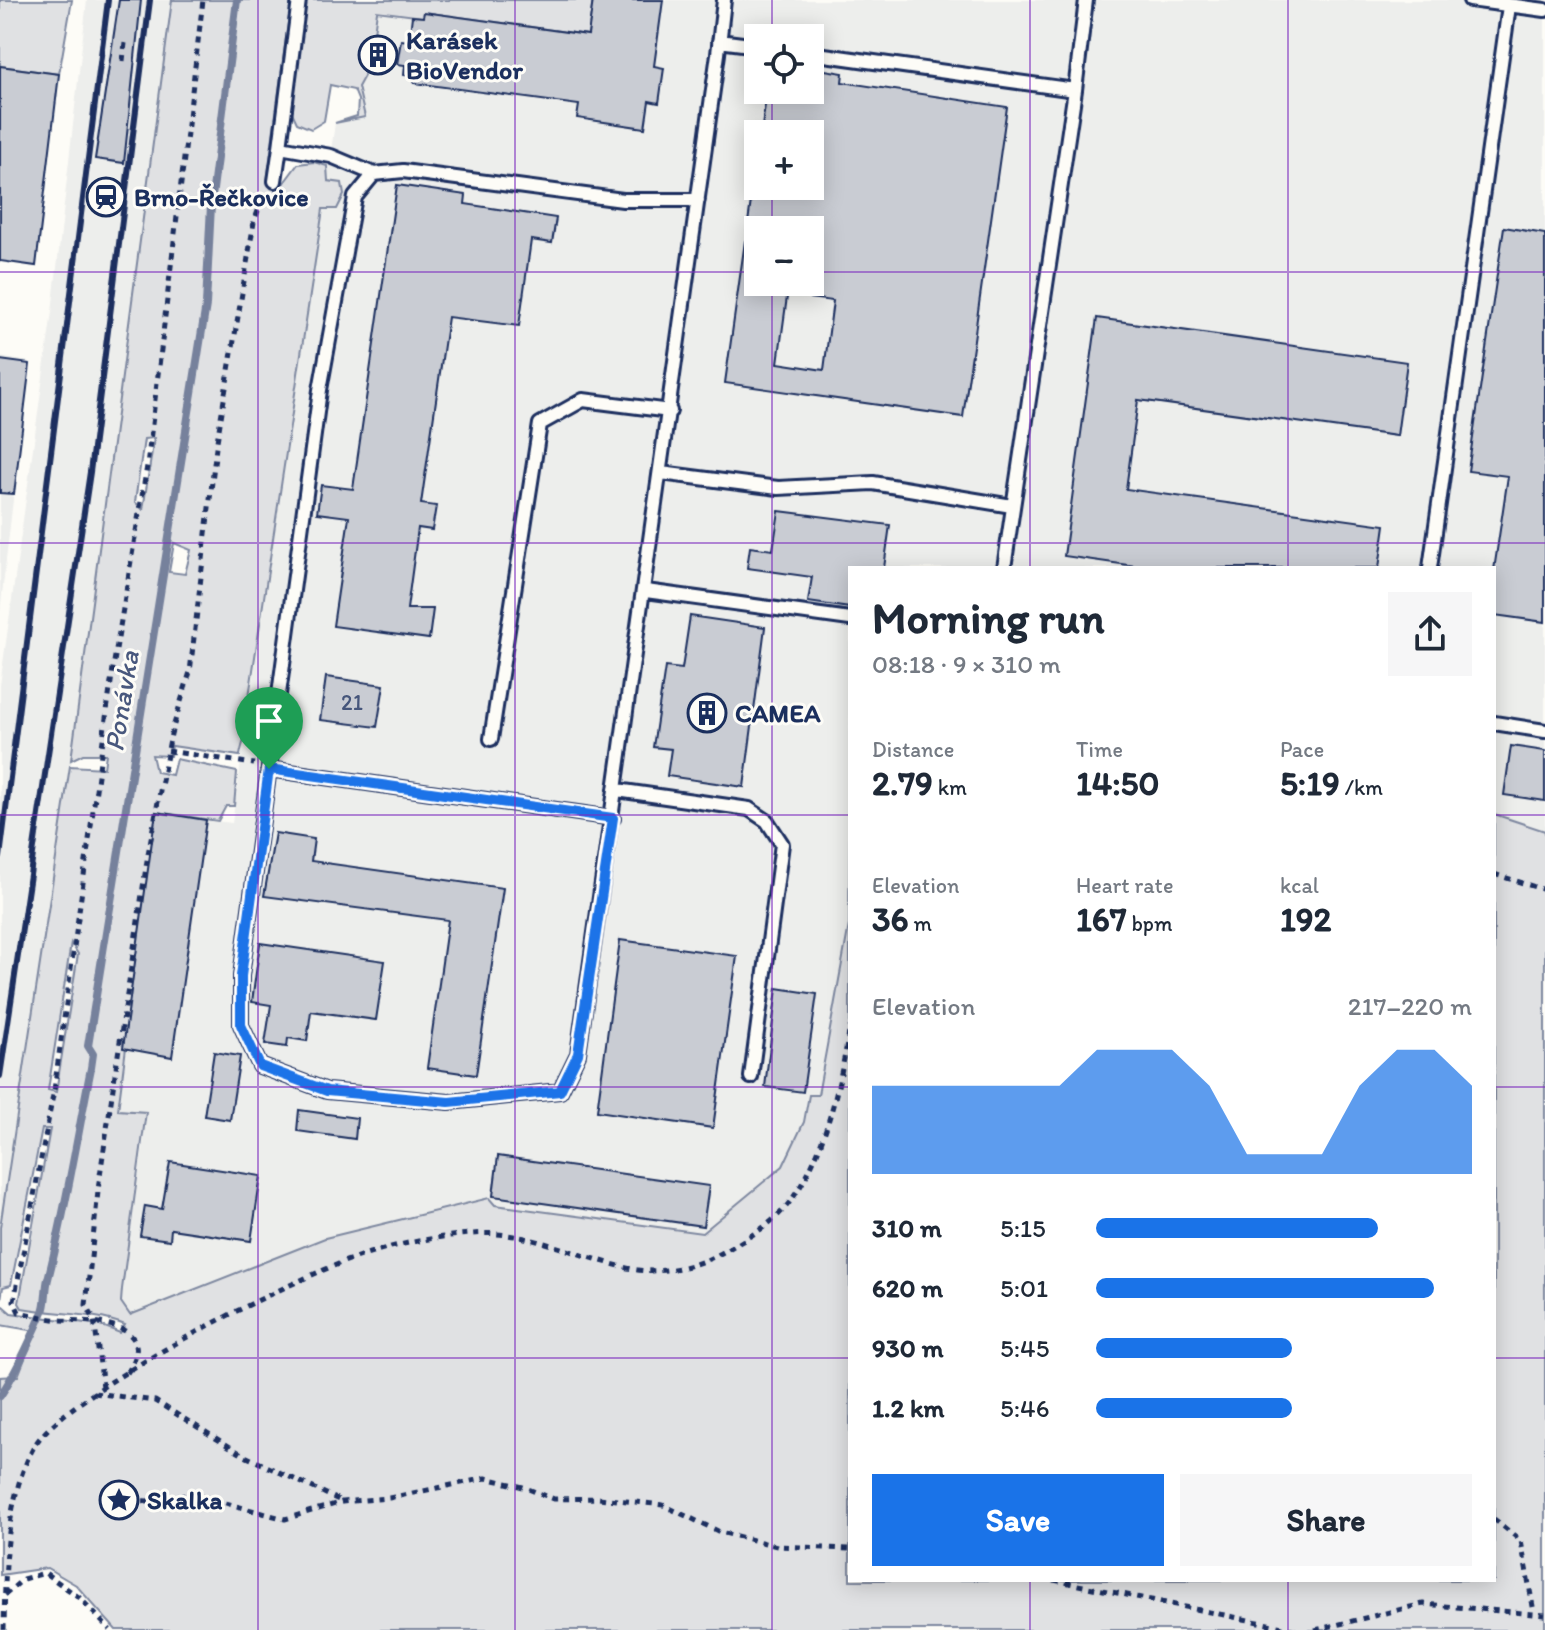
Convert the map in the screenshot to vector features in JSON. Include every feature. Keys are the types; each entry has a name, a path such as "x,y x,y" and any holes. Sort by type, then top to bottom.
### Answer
{"lane":[{"path":"275,181 299,0"},
{"path":"374,174 355,197 320,390 241,976 241,1025 260,1066 327,1091 449,1102 560,1091 578,1054 646,591 724,0"},
{"path":"1004,566 1086,0"},
{"path":"1470,0 1545,10"},
{"path":"1430,566 1509,6"},
{"path":"719,41 744,44"},
{"path":"824,55 1075,90"},
{"path":"280,147 331,156 374,174 403,171 623,200 698,200"},
{"path":"491,739 540,424 583,400 670,411"},
{"path":"661,473 778,488 873,483 1012,506"},
{"path":"646,591 848,619"},
{"path":"1496,723 1543,726"},
{"path":"269,769 613,818"},
{"path":"617,790 749,809 767,821 782,844 751,1077"}],"path":[{"path":"127,1373 137,1358 138,1347 131,1336 118,1327 94,1319 60,1320 19,1312 14,1293 54,1090 113,668 147,466 203,0"},
{"path":"123,61 125,43"},
{"path":"103,1387 94,1319 86,1305 99,1182 148,854 168,751 190,672 216,447 254,222 261,197 275,181"},
{"path":"168,751 239,762"},
{"path":"1496,875 1545,890"},
{"path":"4,1630 4,1595 15,1506 30,1457 36,1444 56,1421 93,1393 336,1265 405,1245 474,1233 553,1244 634,1270 677,1269 707,1262 754,1235 784,1209 807,1175 835,1099 848,1037"},
{"path":"93,1393 155,1401 245,1456 342,1502"},
{"path":"119,1500 149,1501 192,1494 285,1519 342,1502 389,1498 439,1485 486,1478 554,1499 599,1498 663,1505 720,1532 777,1546 848,1549"},
{"path":"1496,1521 1521,1541 1534,1612"},
{"path":"4,1595 23,1579 45,1573 80,1598 110,1630"},
{"path":"1064,1582 1297,1630"},
{"path":"1315,1630 1423,1604 1545,1615"}],"shaded area":[{"path":"0,0 72,0 59,74 0,66"},
{"path":"87,0 172,0 83,687 0,1227 0,685 52,312"},
{"path":"172,0 291,0 267,182 283,184 298,164 314,162 327,166 328,181 342,183 344,195 337,209 323,209 248,703 253,706 253,712 240,756 172,746 170,756 152,755 156,772 172,775 176,759 237,772 234,806 226,806 218,821 156,812 118,1110 146,1112 122,1289 121,1302 130,1315 325,1238 489,1198 495,1205 702,1233 783,1166 804,1122 809,1095 818,1095 848,930 848,1582 1496,1582 1496,815 1545,831 1545,1630 116,1630 76,1585 47,1568 0,1575 0,1377 18,1376 36,1331 0,1325 0,1309 3,1306 11,1313 100,1325 120,1333 125,1325 100,1318 22,1308 19,1303 50,1129 42,1129 11,1285 3,1287 0,1305 0,1227 70,766 104,768 106,754 83,754 71,760","holes":["154,438 143,510 135,502 144,439","174,543 191,550 185,574 169,572","71,943 78,954 56,1092 48,1090"]},
{"path":"305,0 593,0 588,35 425,12 423,17 377,11 372,47 367,47 364,76 358,87 365,117 335,123 357,116 358,100 354,90 330,85 324,121 311,129 297,123 291,110"},
{"path":"593,0 1545,0 1545,831 1496,815 1496,566 848,566 848,930 818,1095 809,1096 804,1122 783,1166 702,1233 494,1205 488,1198 325,1238 130,1315 121,1302 122,1289 144,1138 118,1111 158,814 232,823 335,123 365,116 358,87 364,76 367,46 372,47 377,11 423,17 424,12"},
{"path":"0,357 29,362 0,612"}],"building":[{"path":"119,0 141,0 124,163 95,159"},
{"path":"593,0 663,0 654,66 664,68 659,103 649,101 645,128 577,118 579,105 414,83 415,77 404,75 405,65 397,64 401,40 409,41 412,16 423,17 424,12 588,35"},
{"path":"0,66 59,74 36,266 0,261"},
{"path":"824,70 843,73 842,82 1007,107 963,417 725,383 744,248 744,296 787,296 778,363 824,370 833,301 810,296 824,296 824,216 749,216 751,200 824,200 824,120 763,120 765,104 824,104"},
{"path":"397,185 466,195 465,204 556,218 552,243 531,240 519,326 448,317 421,504 436,506 432,530 418,528 407,609 433,609 429,639 333,626 349,517 317,513 321,485 353,489"},
{"path":"1504,227 1545,234 1545,622 1496,615 1495,566 1508,476 1468,471"},
{"path":"1097,318 1407,362 1397,436 1138,400 1126,489 1385,525 1379,566 1135,566 1064,556"},
{"path":"0,360 30,364 14,494 0,493"},
{"path":"779,511 890,525 884,566 848,566 848,608 808,602 812,577 747,568 750,547 773,550"},
{"name":"CAMEA","path":"690,616 765,627 744,787 667,776 671,749 653,747 665,667 682,669"},
{"path":"326,677 384,685 377,727 320,720"},
{"path":"1511,746 1545,751 1545,801 1504,795"},
{"path":"156,812 206,820 172,1057 123,1048"},
{"path":"275,833 314,839 311,861 503,888 476,1075 427,1068 448,920 264,896"},
{"path":"620,940 737,956 713,1128 597,1111"},
{"path":"260,943 385,961 376,1020 311,1011 307,1041 288,1038 287,1047 265,1044 271,1005 252,1002"},
{"path":"777,988 817,994 803,1092 765,1087"},
{"path":"214,1052 240,1056 230,1120 204,1116"},
{"path":"299,1110 357,1118 355,1139 297,1131"},
{"path":"498,1156 709,1186 703,1226 493,1196"},
{"path":"170,1162 261,1176 251,1241 171,1229 170,1240 140,1236 145,1206 162,1209"}],"waterway":[{"name":"Ponávka","path":"0,1396 44,1310 91,1068 93,1054 88,1046 206,305 211,205 237,0"}],"railway":[{"path":"0,857 108,0"},
{"path":"0,1076 90,472 150,0"}],"place":[{"name":"Karásek BioVendor","path":"378,55"},
{"name":"Brno-Řečkovice","path":"106,197"},
{"name":"CAMEA","path":"707,713"},
{"name":"Skalka","path":"119,1500"}],"route":[{"path":"269,769 613,818 578,1054 560,1091 449,1102 327,1091 260,1066 241,1025 241,976 269,769"}]}
